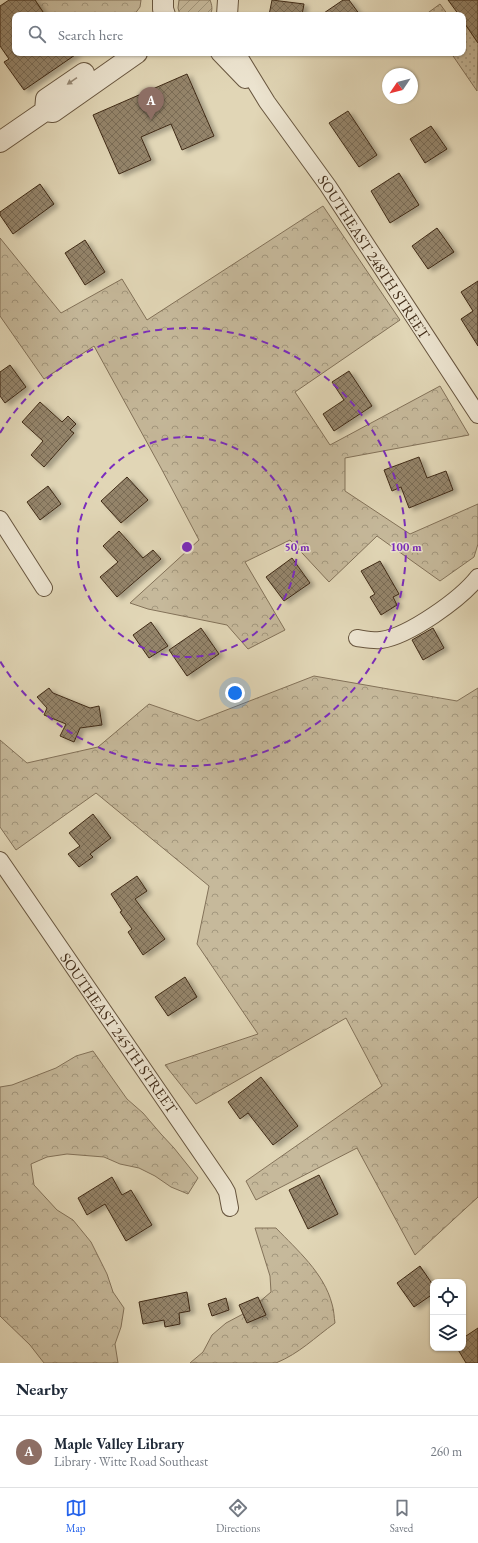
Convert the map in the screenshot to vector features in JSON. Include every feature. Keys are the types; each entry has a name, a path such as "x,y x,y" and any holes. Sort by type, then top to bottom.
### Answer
{"street":[{"path":"45,111 46,99 110,56"},
{"path":"0,142 45,111 53,112 132,56"},
{"name":"SOUTHEAST 248TH STREET","path":"222,56 267,102"},
{"name":"SOUTHEAST 248TH STREET","path":"239,56 267,102 328,186 478,415"},
{"path":"0,519 44,588"},
{"path":"357,638 380,640 403,634 438,612 470,587 478,577"},
{"name":"SOUTHEAST 245TH STREET","path":"0,860 223,1185 227,1192 230,1208"}],"green space":[{"path":"35,0 141,0 140,7 136,12 43,12"},
{"path":"179,0 210,0 212,8 211,12 179,12"},
{"path":"440,4 446,12 429,12"},
{"path":"466,25 478,43 477,91 453,56 466,56"},
{"path":"323,206 400,320 295,392 330,445 440,386 469,435 345,458 345,491 410,534 478,504 478,544 474,557 440,581 377,536 329,582 290,540 245,562 285,630 248,649 227,625 148,609 130,603 199,540 94,346 44,379 0,316 0,238 61,313 122,279 147,320"},
{"path":"314,676 457,701 478,688 478,1197 415,1255 357,1148 256,1200 246,1181 382,1086 346,1018 196,1104 165,1065 258,1034 197,944 209,886 96,793 16,850 0,827 0,740 27,763 98,747 149,704 198,721"},
{"path":"93,1051 127,1099 143,1113 198,1178 188,1194 171,1187 155,1176 139,1168 120,1164 104,1157 67,1154 47,1157 31,1164 34,1185 57,1210 73,1220 91,1242 107,1274 113,1292 124,1308 121,1327 115,1344 118,1363 44,1363 30,1345 0,1316 0,1087 12,1085 56,1068 76,1056"},
{"path":"255,1228 276,1228 309,1263 323,1282 328,1293 333,1306 335,1323 300,1350 276,1363 190,1363 203,1352 212,1335 226,1323 243,1314 271,1292 270,1276"}],"building":[{"path":"9,0 35,0 43,12 12,12 12,56 74,56 24,90 4,62 9,59 0,46 0,6"},
{"path":"272,0 304,4 303,12 270,12"},
{"path":"343,0 349,0 358,12 325,12"},
{"path":"448,0 478,0 478,43 466,25 466,12 457,12"},
{"path":"187,74 214,136 182,150 171,124 141,137 151,160 119,174 93,115"},
{"path":"348,111 377,155 359,167 329,123"},
{"path":"431,126 447,149 425,163 410,139"},
{"path":"399,173 419,205 390,223 371,191"},
{"path":"40,184 54,204 13,234 0,215 0,212"},
{"path":"437,228 454,252 428,269 412,246"},
{"path":"85,240 105,272 85,285 65,253"},
{"path":"478,281 478,346 461,319 473,311 461,292"},
{"path":"10,365 26,387 5,403 0,396 0,372"},
{"path":"349,371 372,406 334,431 323,414 344,400 332,382"},
{"path":"40,402 62,422 68,416 76,424 70,430 74,433 44,467 31,455 43,441 22,422"},
{"path":"419,457 427,478 446,471 453,490 409,508 401,487 392,491 384,470"},
{"path":"127,477 148,500 121,523 101,501"},
{"path":"48,486 61,504 40,520 27,502"},
{"path":"119,531 143,558 153,550 161,559 117,597 100,577 118,562 103,546"},
{"path":"292,558 310,583 284,601 266,577"},
{"path":"380,561 399,594 393,597 397,605 381,615 370,597 375,594 361,571"},
{"path":"151,622 168,646 149,658 133,635"},
{"path":"201,628 219,654 187,676 169,650"},
{"path":"433,628 444,648 423,660 412,640"},
{"path":"49,688 53,693 90,708 99,706 102,725 80,728 74,742 60,736 66,724 44,715 47,708 37,697"},
{"path":"93,814 111,838 90,854 93,857 79,867 68,854 80,846 69,833"},
{"path":"137,876 147,891 135,899 165,939 143,955 128,932 132,929 120,912 122,911 111,894"},
{"path":"185,977 197,997 168,1016 155,997"},
{"path":"261,1077 298,1126 273,1145 248,1113 240,1119 228,1102"},
{"path":"319,1175 338,1214 308,1229 289,1190"},
{"path":"112,1177 122,1195 131,1190 152,1225 126,1241 105,1204 87,1215 78,1198"},
{"path":"420,1266 430,1281 430,1296 414,1307 397,1283"},
{"path":"187,1292 190,1311 179,1313 180,1324 165,1327 164,1320 143,1324 139,1302"},
{"path":"258,1297 266,1315 247,1323 239,1305"},
{"path":"226,1298 229,1310 212,1316 208,1304"},
{"path":"478,1328 478,1363 466,1363 459,1351 466,1351 466,1336"}],"place":[{"name":"Maple Valley Library","path":"151,120"}]}
